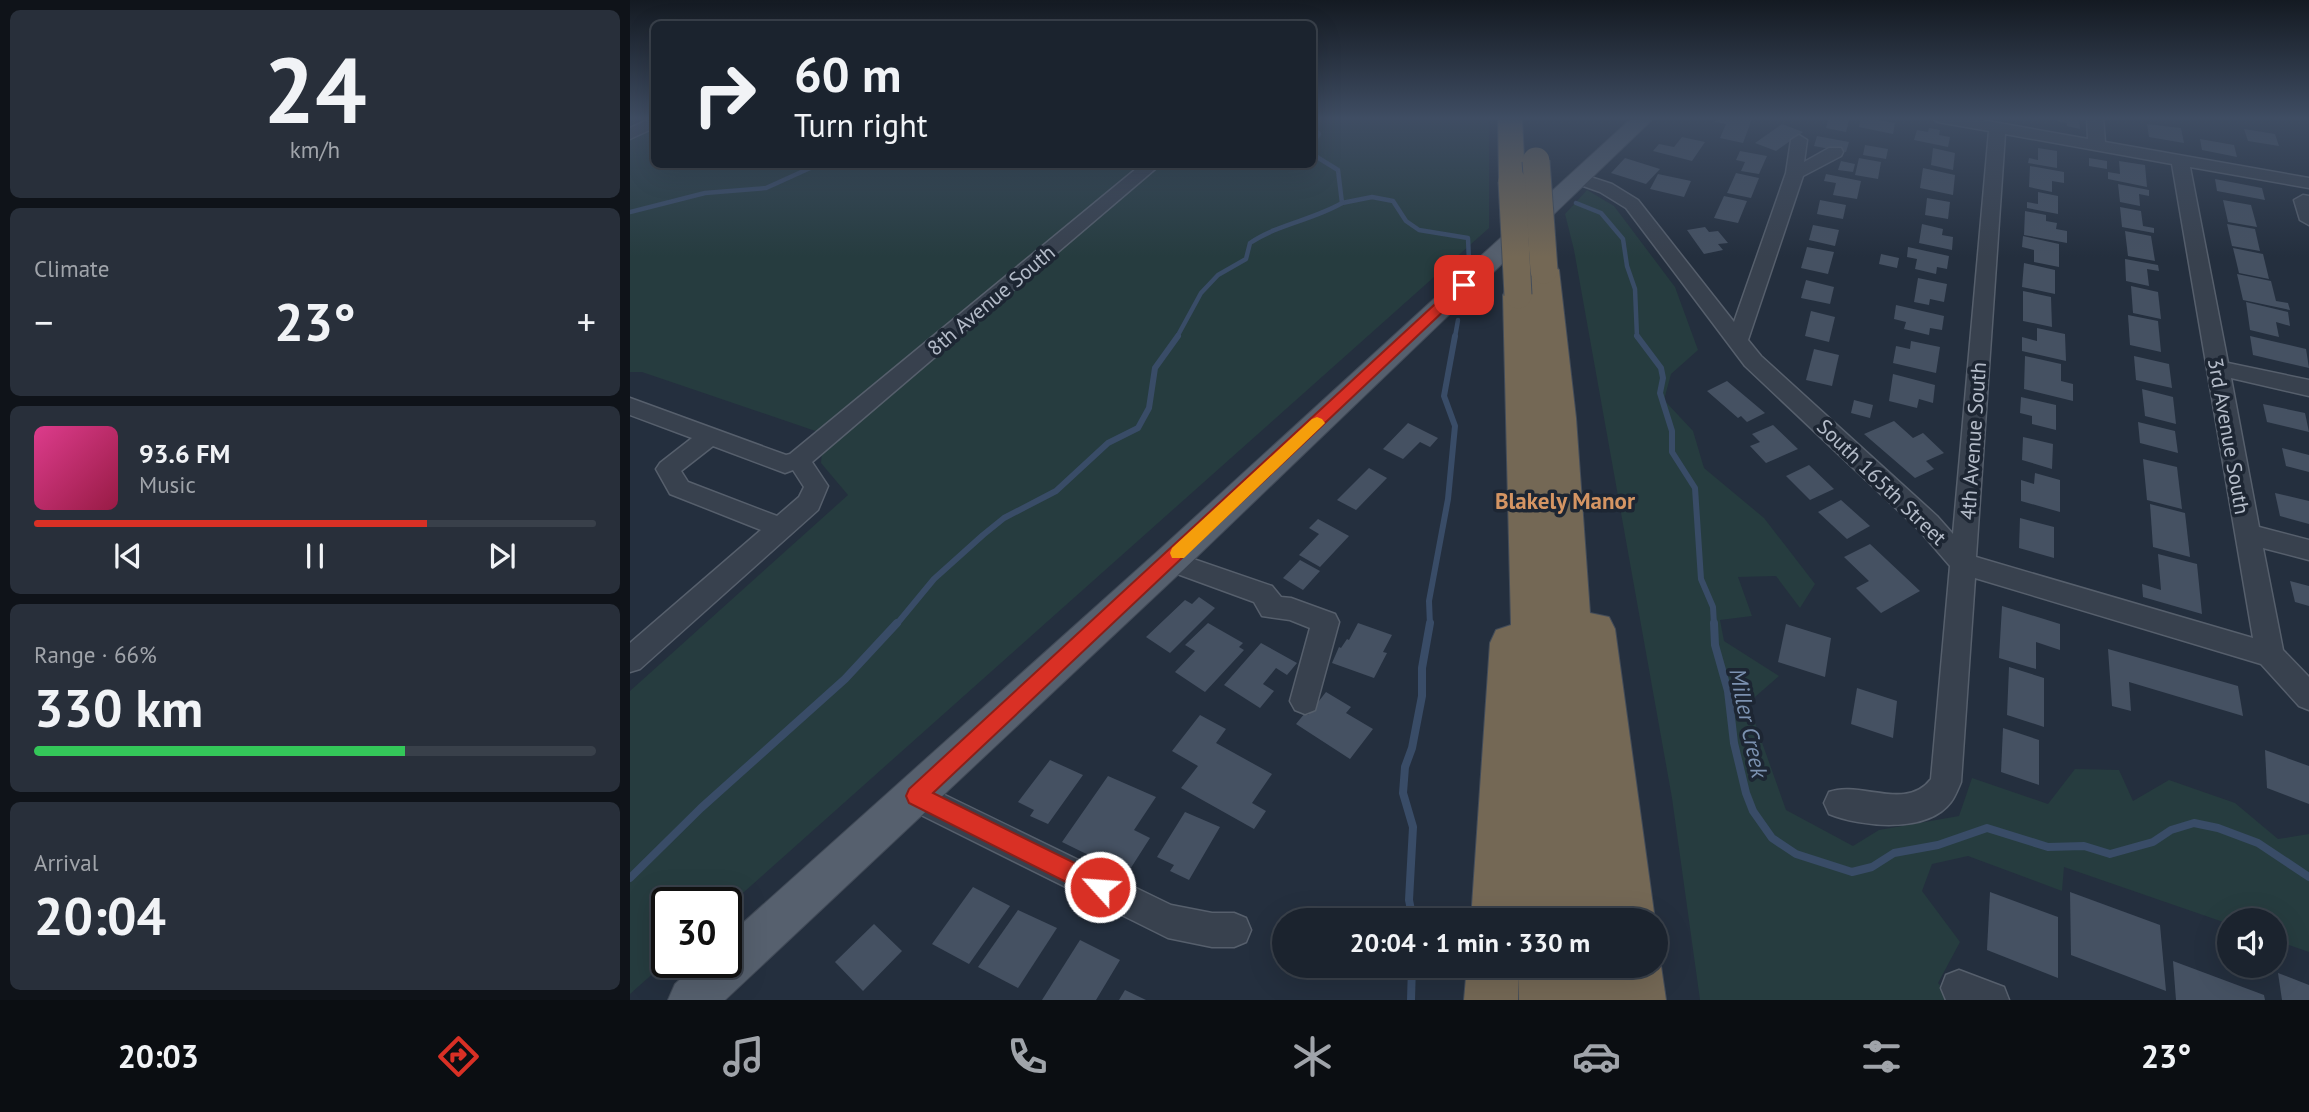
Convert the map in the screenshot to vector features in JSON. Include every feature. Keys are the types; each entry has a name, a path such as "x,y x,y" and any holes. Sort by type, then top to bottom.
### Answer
{"highway":[{"path":"1511,164 1543,908"},
{"path":"1535,164 1559,418 1562,507 1592,908"},
{"path":"1559,418 1575,471 1629,908"},
{"path":"1497,908 1513,600 1528,557"},
{"path":"1491,1000 1492,978"},
{"path":"1545,978 1546,1000"},
{"path":"1598,978 1599,1000"},
{"path":"1636,978 1639,1000"}],"main road":[{"path":"691,1000 1170,561 1594,164"}],"street":[{"path":"1737,343 1795,173 1795,164"},
{"path":"1795,173 1813,164"},
{"name":"4th Avenue South","path":"1840,803 1885,810 1916,806 1938,795 1946,780 1994,164"},
{"name":"3rd Avenue South","path":"2180,164 2270,655"},
{"path":"2200,164 2309,183"},
{"name":"8th Avenue South","path":"797,460 1148,168"},
{"name":"South 165th Street","path":"1578,178 1606,188 1632,204 1753,361 1928,523 1964,564 2270,655"},
{"path":"2309,201 2303,200 2309,220"},
{"path":"2217,368 2309,388"},
{"path":"630,406 785,464 797,460 816,486 810,503 630,660"},
{"path":"710,436 668,469 679,488 781,528"},
{"path":"2246,533 2309,550"},
{"path":"1170,561 1263,594 1272,608 1291,609 1325,622 1305,701"},
{"path":"2270,655 2309,697"},
{"path":"916,796 1168,921 1212,930 1234,930"}],"green space":[{"path":"630,164 651,164 651,168 1316,168 1316,164 1489,164 1489,228 742,894 742,887 651,887 651,975 630,994 630,691 848,495 821,463 822,451 836,438 642,372 630,372"},
{"path":"1587,190 1614,206 1675,287 1698,350 1671,374 1664,400 1693,431 1704,468 1764,518 1815,584 1800,608 1776,576 1738,577 1752,616 1720,620 1724,641 1779,676 1748,703 1786,810 1853,846 1879,830 1959,816 1972,778 2048,804 2075,769 2119,770 2133,801 2169,780 2235,803 2278,839 2309,834 2309,952 2287,944 2287,908 2217,908 2217,920 2064,867 2062,891 1968,856 1932,864 1922,891 1960,942 1938,983 1953,1000 1700,1000 1672,798 1574,250 1565,214"}],"building":[{"path":"1620,164 1643,164 1660,169 1646,184 1611,173"},
{"path":"1744,164 1764,164 1759,174 1741,171"},
{"path":"1840,164 1855,164 1853,172 1838,170"},
{"path":"1858,164 1881,164 1878,179 1855,175"},
{"path":"1931,164 1954,164 1953,170"},
{"path":"2032,164 2057,164 2057,168"},
{"path":"2089,164 2107,164 2107,169 2089,166"},
{"path":"2119,164 2145,165 2147,187 2108,179 2108,172 2120,174"},
{"path":"2030,166 2064,172 2064,183 2052,181 2052,192 2029,187"},
{"path":"1923,168 1955,175 1953,195 1920,188"},
{"path":"1736,173 1759,178 1751,198 1727,193"},
{"path":"1658,174 1691,181 1684,197 1650,189"},
{"path":"1826,174 1861,181 1857,199 1833,195 1836,183 1824,181"},
{"path":"2215,179 2262,188 2265,200 2217,191"},
{"path":"2118,184 2149,190 2149,196 2139,194 2140,206 2120,202"},
{"path":"2038,192 2058,196 2058,214 2027,208 2027,202 2038,204"},
{"path":"1724,196 1747,201 1738,223 1714,218"},
{"path":"1927,198 1950,202 1948,219 1925,215"},
{"path":"1820,200 1846,205 1843,219 1817,214"},
{"path":"2223,200 2251,205 2257,227 2228,222"},
{"path":"2120,207 2141,211 2143,226 2154,228 2154,233 2122,227"},
{"path":"2025,211 2046,215 2046,221 2057,223 2056,229 2067,231 2067,243 2024,235"},
{"path":"1922,224 1943,229 1942,235 1953,237 1952,250 1919,243"},
{"path":"2227,224 2255,229 2260,251 2232,246"},
{"path":"1813,225 1839,230 1835,246 1809,240"},
{"path":"1705,227 1709,232 1718,231 1728,243 1718,244 1723,250 1704,254 1687,230"},
{"path":"2125,231 2151,236 2155,261 2128,256"},
{"path":"2023,236 2059,244 2059,267 2034,262 2034,250 2022,247"},
{"path":"1807,247 1834,252 1828,274 1801,268"},
{"path":"1908,247 1949,256 1947,269 1937,267 1936,274 1915,269 1917,259 1907,257"},
{"path":"2233,248 2263,254 2269,279 2239,273"},
{"path":"1881,254 1899,258 1897,268 1879,264"},
{"path":"2125,259 2158,265 2159,271 2147,269 2149,286 2126,281"},
{"path":"2024,263 2055,270 2055,294 2022,287"},
{"path":"2237,274 2271,281 2276,301 2288,303 2290,310 2243,300"},
{"path":"1918,278 1947,284 1944,302 1930,299 1929,305 1914,302"},
{"path":"1806,280 1834,287 1830,304 1801,298"},
{"path":"2131,286 2158,292 2161,319 2133,313"},
{"path":"2023,291 2051,297 2052,327 2023,321"},
{"path":"2246,302 2288,312 2290,326 2276,322 2279,337 2250,330"},
{"path":"1896,305 1944,316 1942,330 1930,328 1929,335 1904,329 1906,322 1894,319"},
{"path":"1811,311 1835,317 1829,342 1805,336"},
{"path":"2128,315 2158,321 2161,352 2130,345"},
{"path":"2037,328 2065,334 2066,361 2022,351 2022,337 2037,341"},
{"path":"2250,336 2306,349 2309,368 2253,355"},
{"path":"1911,341 1940,347 1936,373 1893,363 1896,346 1910,349"},
{"path":"1814,349 1839,355 1832,386 1806,380"},
{"path":"2025,356 2061,364 2061,381 2073,384 2073,401 2024,389"},
{"path":"2134,356 2169,364 2172,388 2136,380"},
{"path":"1893,374 1935,385 1933,403 1919,399 1917,408 1889,401"},
{"path":"1727,381 1765,413 1747,422 1741,416 1738,418 1707,391"},
{"path":"2142,389 2173,397 2176,424 2145,416"},
{"path":"2021,397 2056,405 2056,430 2032,424 2032,416 2020,413"},
{"path":"1854,400 1873,405 1870,418 1851,413"},
{"path":"2263,404 2305,413 2309,432 2267,422"},
{"path":"1894,421 1913,438 1923,433 1944,453 1926,461 1934,469 1915,478 1864,434"},
{"path":"2138,422 2175,431 2178,453 2140,443"},
{"path":"1408,423 1438,438 1430,447 1420,442 1403,459 1383,449"},
{"path":"1773,425 1798,449 1766,463 1750,446 1760,442 1752,434"},
{"path":"2023,437 2053,444 2052,469 2022,460"},
{"path":"2282,448 2309,455 2309,472 2286,466"},
{"path":"2143,459 2177,467 2182,509 2147,500"},
{"path":"1809,465 1834,489 1810,500 1786,476"},
{"path":"1369,468 1387,478 1356,510 1337,500"},
{"path":"2035,473 2060,480 2060,512 2021,501 2021,480 2034,484"},
{"path":"2275,493 2309,501 2309,524 2280,516"},
{"path":"1841,500 1870,526 1847,539 1818,512"},
{"path":"2150,504 2185,513 2190,557 2153,547"},
{"path":"2020,518 2054,527 2054,558 2019,548"},
{"path":"1318,519 1349,536 1320,567 1299,555 1319,534 1309,528"},
{"path":"1870,544 1920,591 1881,613 1856,588 1869,581 1844,557"},
{"path":"2158,554 2197,564 2202,614 2143,597 2142,584 2161,590"},
{"path":"1300,560 1320,571 1303,590 1283,578"},
{"path":"2290,581 2309,586 2309,606 2295,602"},
{"path":"1199,597 1215,608 1170,653 1146,637 1185,600 1192,604"},
{"path":"2002,606 2060,624 2060,650 2036,642 2036,669 1999,658"},
{"path":"1208,623 1243,643 1239,647 1244,650 1205,692 1175,672 1195,651 1185,645"},
{"path":"1358,623 1392,635 1383,652 1387,653 1374,678 1332,663 1339,647 1349,640"},
{"path":"1786,624 1831,638 1825,677 1778,662"},
{"path":"1261,643 1297,663 1287,675 1276,668 1263,684 1274,691 1260,708 1224,685"},
{"path":"2108,649 2238,686 2243,716 2129,682 2131,711 2112,706"},
{"path":"2009,667 2044,678 2044,727 2007,715"},
{"path":"1857,688 1897,701 1893,738 1851,724"},
{"path":"1326,692 1351,707 1346,713 1373,729 1350,759 1296,724 1305,713 1308,715"},
{"path":"1200,715 1226,729 1216,743 1272,774 1252,803 1266,811 1254,829 1181,788 1198,766 1172,751"},
{"path":"2003,728 2039,740 2039,785 2001,772"},
{"path":"2265,750 2309,766 2309,804 2267,788"},
{"path":"1050,760 1083,775 1048,824 1030,816 1034,810 1018,802"},
{"path":"1108,776 1156,797 1134,830 1150,838 1127,874 1062,842"},
{"path":"1185,812 1220,827 1189,880 1170,871 1174,865 1157,857"},
{"path":"973,887 1010,906 969,964 932,944"},
{"path":"1990,892 2058,917 2058,978 1987,950"},
{"path":"2070,892 2160,925 2166,991 2071,955"},
{"path":"1018,910 1057,928 1018,988 978,967"},
{"path":"874,924 902,951 863,991 835,962"},
{"path":"1080,940 1120,960 1096,1000 1042,1000"},
{"path":"2173,961 2264,995 2265,1000 2176,1000"},
{"path":"2287,976 2309,985 2309,1000 2282,1000 2279,978"},
{"path":"1125,990 1146,1000 1119,1000"}],"waterway":[{"name":"Miller Creek","path":"1328,164 1338,170 1342,203"},
{"name":"Miller Creek","path":"630,212 705,193 766,188 810,168"},
{"name":"Miller Creek","path":"1342,203 1372,197 1393,201 1406,221 1419,230 1468,238 1469,261"},
{"path":"1177,337 1201,293 1218,275 1246,259 1250,243 1272,231 1342,203"},
{"name":"Miller Creek","path":"1576,203 1601,213 1623,239 1627,266 1635,289 1637,337"},
{"path":"1455,337 1458,320"},
{"path":"896,625 934,579 983,535 1004,518 1056,491 1108,443 1138,428 1149,408 1155,368 1178,336"},
{"path":"1430,623 1429,601 1448,499 1455,426 1444,396 1455,336"},
{"name":"Miller Creek","path":"1637,336 1661,368 1663,378 1660,393 1672,431 1672,452 1695,488 1701,579 1713,607 1714,625"},
{"path":"630,878 701,808 845,679 897,623"},
{"path":"1411,908 1413,827 1403,793 1405,767 1412,748 1422,696 1422,668 1430,623"},
{"name":"Miller Creek","path":"1714,623 1715,645 1728,691 1734,743 1746,793 1753,811 1772,838 1796,854 1852,872 1872,867 1894,853 1938,845 1987,828 2048,847 2084,846 2110,854 2153,842 2171,830 2194,823 2218,828 2258,843 2309,877"},
{"path":"1411,1000 1412,978"}],"slow traffic":[{"path":"1178,553 1317,423"}],"district":[{"name":"Blakely Manor","path":"1565,500"}],"route":[{"path":"1100,887 916,796 1464,285"}]}
